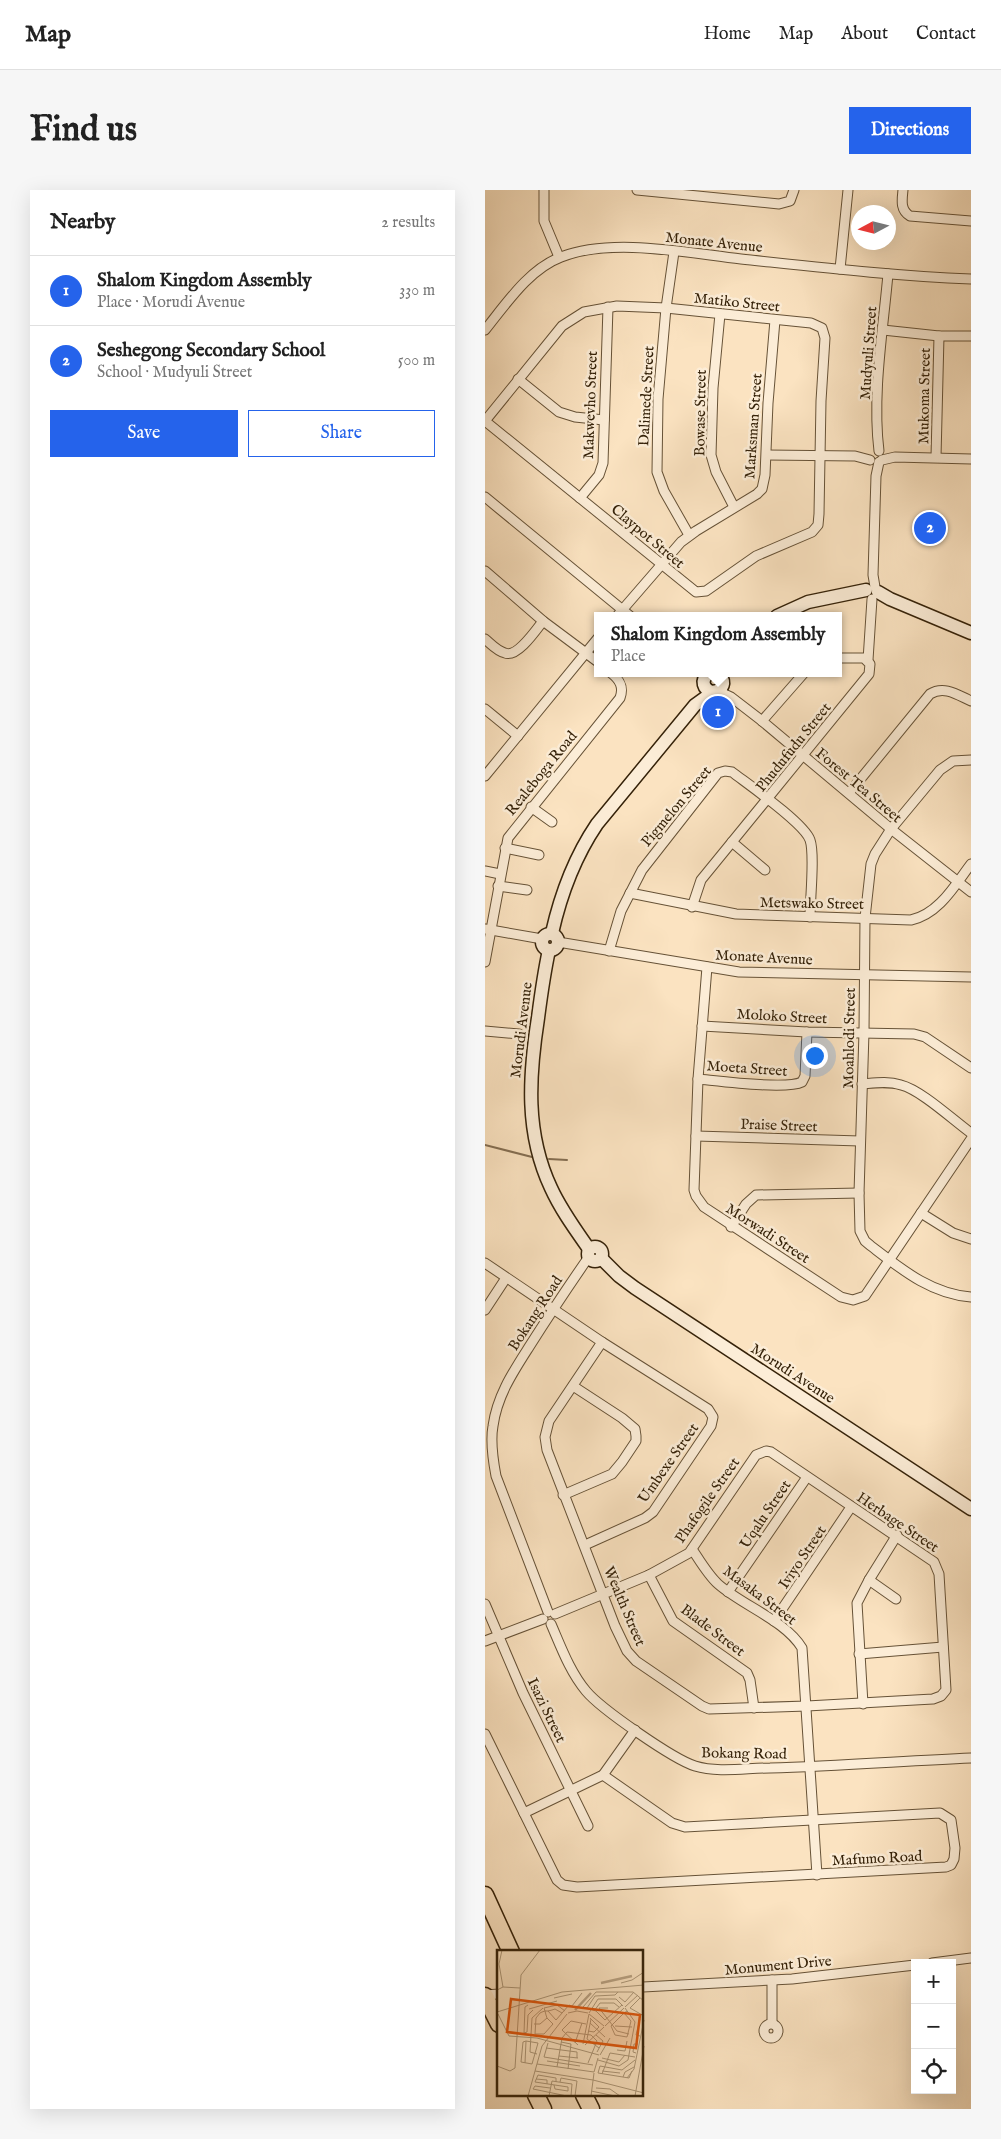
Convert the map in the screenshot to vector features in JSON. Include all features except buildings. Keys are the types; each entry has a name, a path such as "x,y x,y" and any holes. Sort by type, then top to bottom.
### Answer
{"highway":[{"path":"485,1896 510,1950"},
{"path":"485,1996 497,2020"},
{"path":"536,2096 543,2109"},
{"path":"584,2096 591,2109"}],"street":[{"path":"544,190 544,221 559,258"},
{"path":"637,190 779,204 790,201 794,190"},
{"path":"840,269 849,190"},
{"path":"903,190 903,207 910,216 971,221"},
{"name":"Monate Avenue","path":"485,330 529,278 559,258 597,248 617,247 888,274 971,279"},
{"name":"Dalimede Street","path":"674,252 666,308 658,399 657,472 664,491 689,535"},
{"name":"Mudyuli Street","path":"869,664 877,435 888,274"},
{"name":"Matiko Street","path":"485,421 551,337 569,320 584,312 608,307 666,308 811,323 820,326 824,331 819,521 815,529 807,535"},
{"name":"Makwevho Street","path":"580,498 595,480 601,469 608,307"},
{"name":"Bowase Street","path":"720,314 713,388 711,455 716,472 734,507"},
{"name":"Marksman Street","path":"621,612 689,535 757,494 762,489 767,455 768,403 775,320"},
{"path":"883,330 939,336 971,336"},
{"name":"Mukoma Street","path":"936,457 939,336"},
{"path":"518,379 559,412 575,417 604,420"},
{"name":"Claypot Street","path":"485,421 696,592 701,592 756,556 807,535"},
{"path":"767,455 971,459"},
{"path":"485,497 619,612"},
{"path":"485,571 543,621 594,659"},
{"path":"786,612 808,602 872,591 971,633"},
{"path":"485,639 505,654 512,653 521,648 543,621"},
{"path":"485,776 594,643"},
{"path":"842,658 856,656 869,664"},
{"name":"Phudufudu Street","path":"692,907 701,880 869,674 869,664"},
{"name":"Realeboga Road","path":"485,962 488,929 505,848 511,832 620,698 622,687 616,677"},
{"path":"762,721 800,677"},
{"name":"Forest Tea Street","path":"712,679 731,697 891,829 971,892"},
{"name":"Morudi Avenue","path":"712,679 695,705 597,824 585,841 567,882 550,941 531,1066 531,1118 536,1144 550,1187 593,1255 635,1288 971,1509"},
{"path":"849,793 930,694 937,690 947,690 971,701"},
{"path":"485,709 518,736"},
{"name":"Moahlodi Street","path":"971,760 960,759 946,764 891,829 871,864 865,918 859,1194 859,1221 862,1236 871,1246 890,1261 929,1286 950,1294 971,1297"},
{"name":"Pigmelon Street","path":"609,950 619,918 642,870 654,852 718,774 725,771 733,772 768,800 805,832 811,842 810,917"},
{"path":"531,807 552,822"},
{"path":"733,842 765,870"},
{"path":"505,848 539,854"},
{"name":"Metswako Street","path":"630,893 692,907 746,915 911,920 924,917 942,901 971,864"},
{"path":"485,871 500,874"},
{"path":"498,886 527,890"},
{"name":"Monate Avenue","path":"488,929 707,967 758,973 971,977"},
{"name":"Morwadi Street","path":"707,967 698,1079 694,1190 704,1207 731,1227 846,1299 858,1300 865,1296 890,1261 971,1139"},
{"name":"Moloko Street","path":"702,1026 807,1032 909,1034 925,1037 971,1068"},
{"path":"485,1031 519,1034"},
{"name":"Moeta Street","path":"698,1079 783,1085 798,1084 802,1082 805,1076 807,1032"},
{"path":"862,1084 887,1083 901,1085 913,1090 971,1133"},
{"name":"Praise Street","path":"696,1136 860,1141"},
{"path":"731,1227 747,1204 756,1195 859,1194"},
{"path":"921,1213 953,1233 971,1239"},
{"name":"Bokang Road","path":"593,1255 553,1310 506,1384 489,1427 494,1466 500,1487 566,1660 586,1692 635,1730 682,1760 695,1766 721,1769 810,1767 971,1758"},
{"path":"485,1264 602,1342"},
{"path":"485,1310 507,1278"},
{"name":"Wealth Street","path":"602,1342 549,1421 545,1437 547,1450 563,1495 627,1651 636,1661 705,1708 715,1710 863,1704 936,1698 945,1692 947,1684"},
{"name":"Umbexe Street","path":"585,1545 650,1515 711,1426 713,1417 708,1409 602,1342"},
{"path":"563,1495 612,1474 636,1441 637,1436 635,1429 622,1418 573,1386"},
{"name":"Phafogile Street","path":"485,1641 549,1617 649,1575 693,1550 755,1455 766,1451 771,1452"},
{"name":"Herbage Street","path":"771,1452 897,1536 937,1566 947,1684"},
{"name":"Uqalu Street","path":"728,1592 807,1477"},
{"name":"Iviyo Street","path":"774,1621 851,1507"},
{"path":"863,1704 857,1603 897,1536"},
{"name":"Masaka Street","path":"693,1550 716,1582 728,1592 774,1621 799,1642 802,1648 817,1875"},
{"name":"Blade Street","path":"649,1575 673,1621 747,1673 750,1680 754,1708"},
{"path":"869,1580 896,1599"},
{"name":"Isazi Street","path":"485,1604 497,1637 588,1826"},
{"path":"859,1654 943,1647"},
{"path":"524,1813 603,1775 635,1730"},
{"name":"Mafumo Road","path":"485,1734 557,1880 566,1886 817,1875 946,1867 953,1862 955,1848 951,1820 940,1814 814,1822 685,1827 672,1822 603,1775"},
{"path":"956,1960 971,1958"},
{"name":"Monument Drive","path":"644,1987 772,1980 911,1965"},
{"path":"772,1980 773,2023"}],"waterway":[{"path":"485,1145 532,1157"},
{"path":"549,1159 567,1160"}],"place":[{"name":"Seshegong Secondary School","path":"930,528"},
{"name":"Shalom Kingdom Assembly","path":"718,712"}]}
